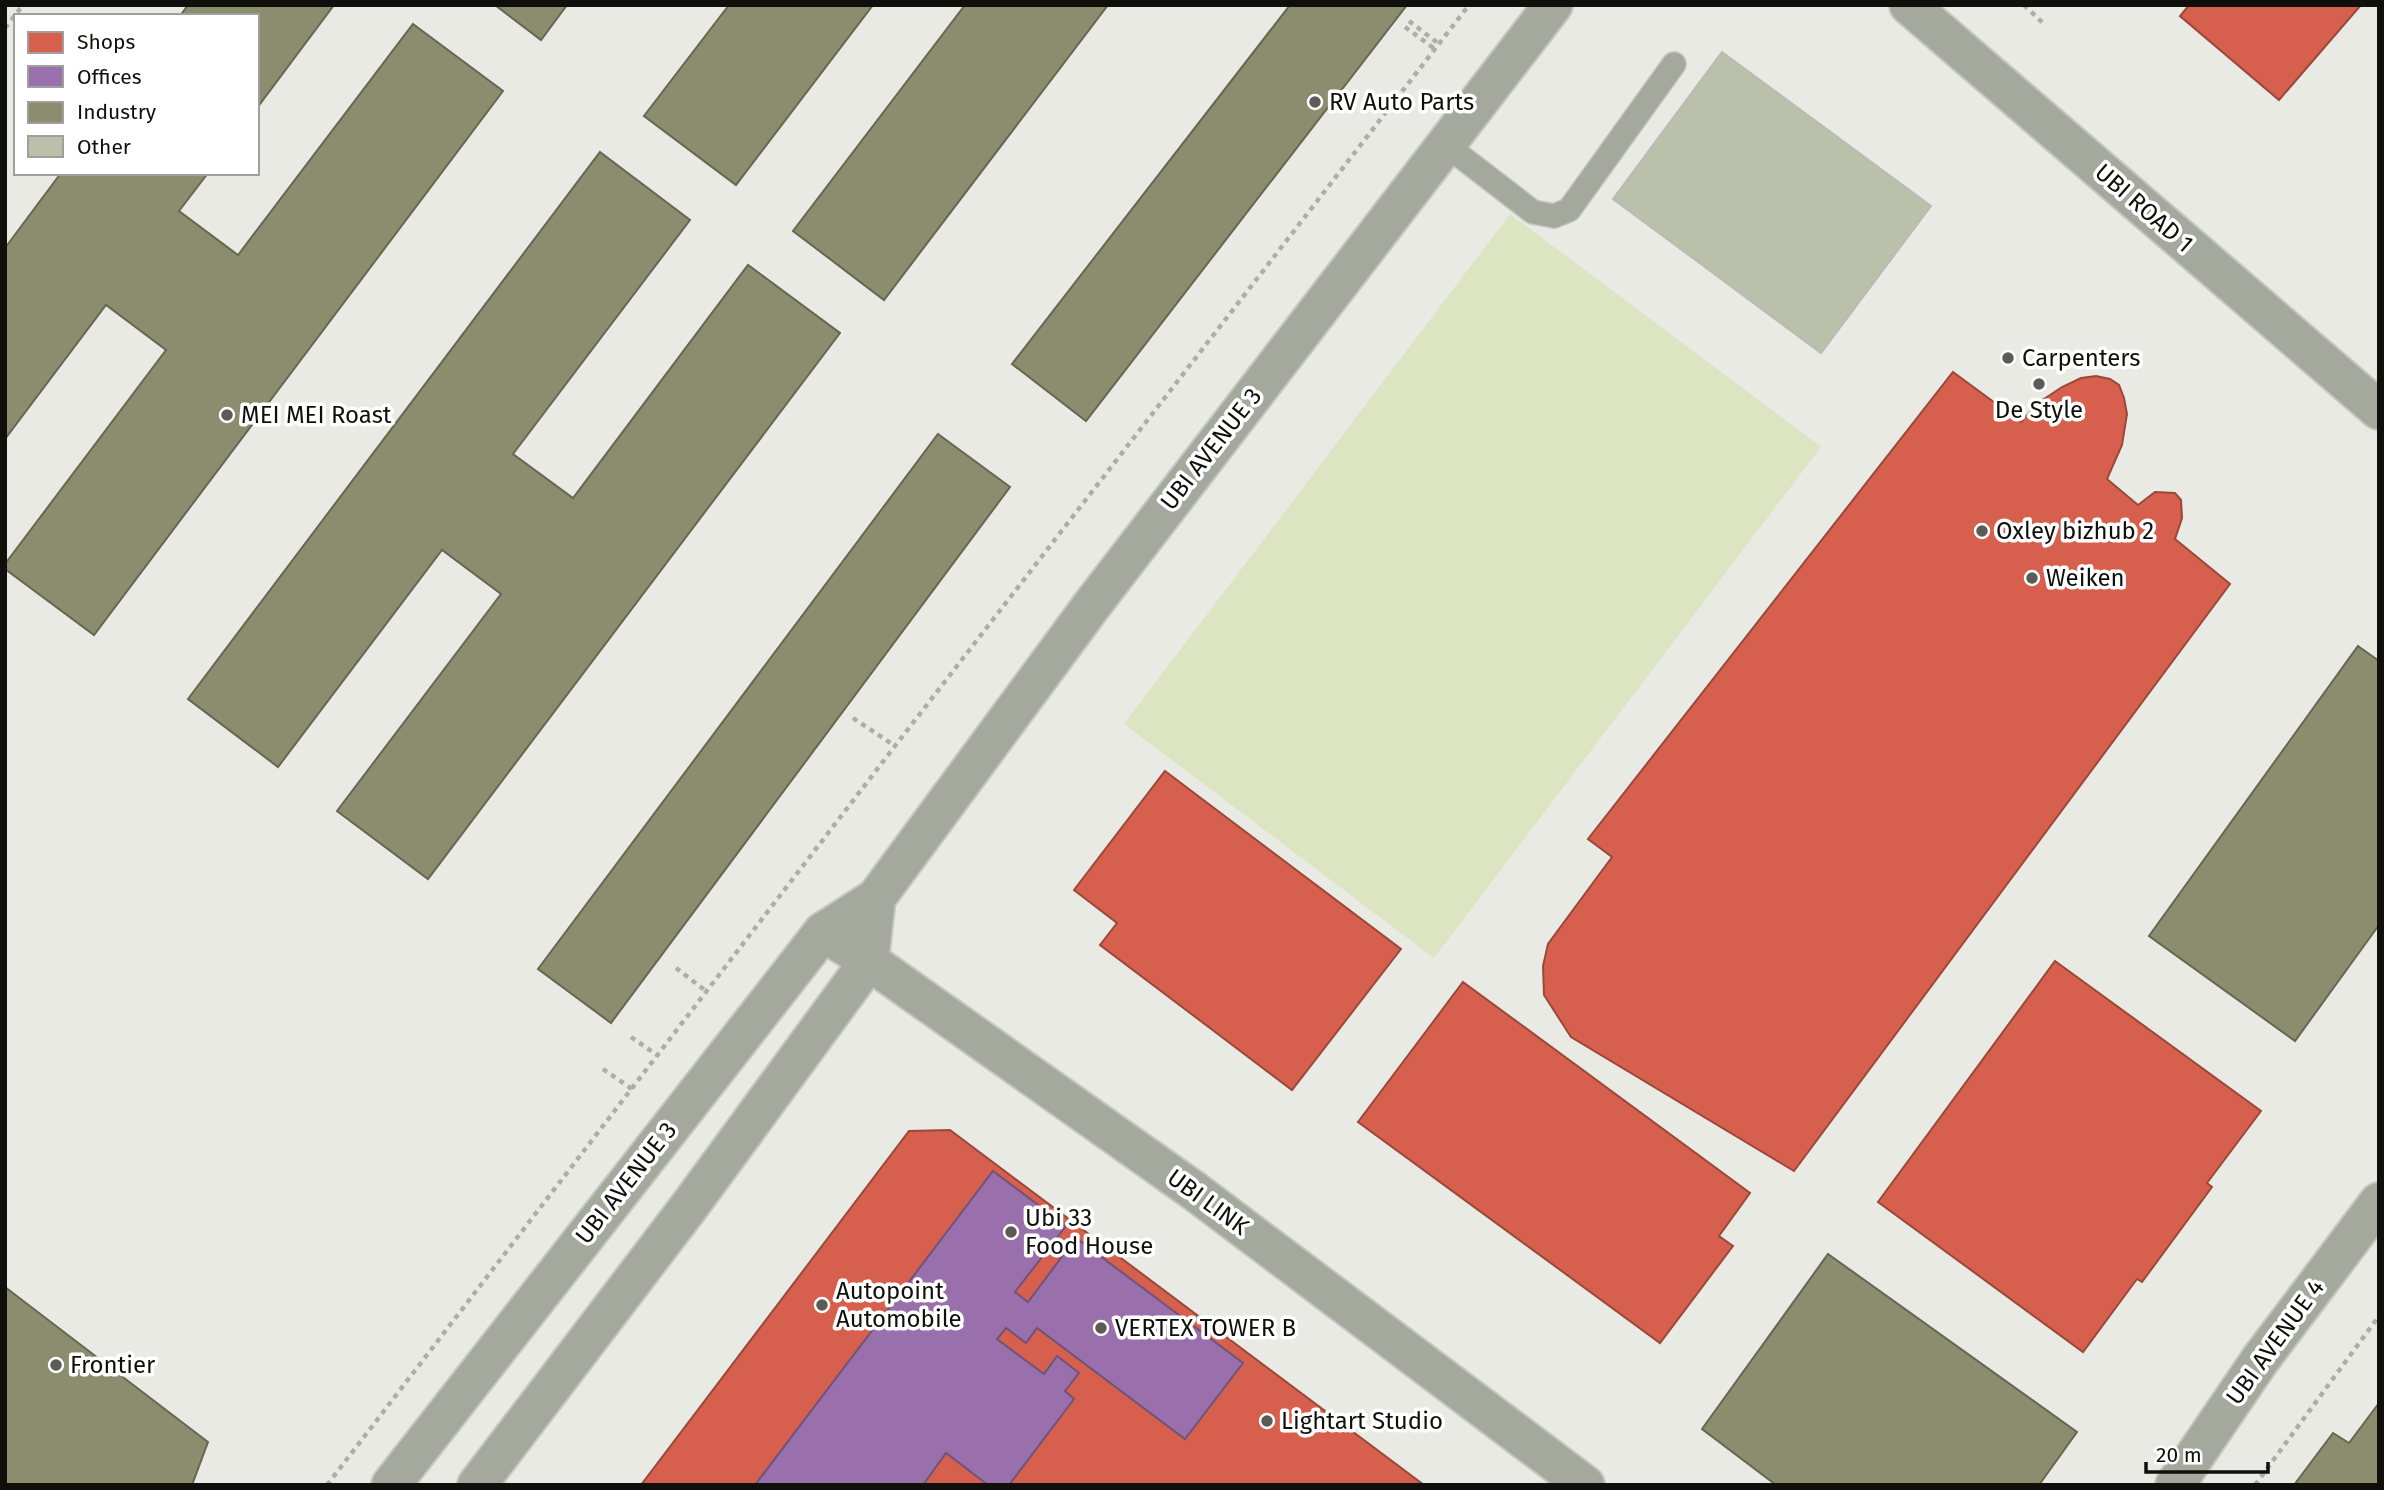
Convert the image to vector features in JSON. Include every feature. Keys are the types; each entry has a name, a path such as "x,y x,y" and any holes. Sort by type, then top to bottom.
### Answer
{"street":[{"name":"UBI AVENUE 3","path":"391,1485 823,932 876,898 1084,615 1553,5"},
{"name":"UBI ROAD 1","path":"1909,5 2379,410"},
{"name":"UBI AVENUE 3","path":"477,1485 683,1215 869,961 876,898"},
{"name":"UBI LINK","path":"823,932 869,961 1193,1190 1585,1485"},
{"name":"UBI AVENUE 4","path":"2175,1485 2260,1360 2379,1202"}],"lane":[{"path":"1446,145 1533,212 1554,216 1569,211 1674,64"}],"path":[{"path":"327,1485 1469,5"},
{"path":"2024,5 2045,25"},
{"path":"1409,21 1437,47"},
{"path":"1405,27 1437,47"},
{"path":"853,718 895,746"},
{"path":"676,968 706,991"},
{"path":"631,1037 657,1055"},
{"path":"602,1070 631,1090"},
{"path":"2255,1485 2379,1317"}],"green space":[{"path":"1510,214 1821,447 1434,958 1124,724"}],"building: Shops":[{"path":"2189,5 2361,5 2279,100 2180,16"},
{"path":"1953,372 2021,422 2038,403 2081,378 2096,376 2110,379 2119,385 2127,414 2122,445 2107,479 2138,505 2155,492 2175,493 2181,500 2182,518 2175,539 2230,584 1794,1171 1571,1037 1544,995 1543,966 1548,944 1612,857 1588,839"},
{"path":"1165,771 1401,949 1292,1090 1100,945 1117,923 1074,890"},
{"path":"2055,961 2261,1111 2207,1183 2212,1187 2142,1282 2137,1279 2083,1352 1878,1202"},
{"path":"1463,982 1750,1193 1719,1236 1733,1246 1660,1343 1358,1122"},
{"path":"950,1130 1424,1485 641,1485 909,1131"}],"building: Offices":[{"name":"VERTEX TOWER B","path":"993,1171 1066,1226 1015,1292 1028,1302 1076,1238 1243,1363 1185,1439 1037,1328 1026,1343 1006,1328 997,1339 1044,1374 1057,1356 1079,1373 1065,1391 1074,1399 1009,1485 988,1485 946,1453 923,1485 755,1485"}],"building: Industry":[{"path":"188,5 334,5 259,105 259,14 181,14"},
{"path":"495,5 567,5 541,40"},
{"path":"729,5 873,5 736,185 644,116"},
{"path":"965,5 1108,5 884,300 793,231"},
{"path":"1290,5 1407,5 1086,421 1012,364"},
{"path":"413,24 503,91 94,635 5,569 5,564 166,350 106,305 5,439 5,248 60,175 206,175 179,211 238,255"},
{"path":"600,152 690,220 513,454 573,498 748,265 840,333 428,879 337,811 501,594 442,550 278,767 188,699"},
{"path":"938,434 1010,487 611,1023 538,969"},
{"path":"2358,646 2379,661 2379,925 2295,1041 2149,936"},
{"path":"1828,1254 2077,1432 2039,1485 1776,1485 1702,1429"},
{"name":"Frontier","path":"5,1287 208,1442 192,1485 5,1485"},
{"path":"2379,1403 2379,1485 2294,1485 2333,1433 2349,1443"}],"building: Other":[{"path":"1722,52 1931,206 1821,353 1613,199"}],"place":[{"name":"RV Auto Parts","path":"1315,102"},
{"name":"Carpenters","path":"2008,358"},
{"name":"De Style","path":"2039,384"},
{"name":"MEI MEI Roast","path":"227,415"},
{"name":"Oxley bizhub 2","path":"1982,531"},
{"name":"Weiken","path":"2032,578"},
{"name":"Ubi 33 Food House","path":"1011,1232"},
{"name":"Autopoint Automobile","path":"822,1305"},
{"name":"VERTEX TOWER B","path":"1101,1328"},
{"name":"Frontier","path":"56,1365"},
{"name":"Lightart Studio","path":"1267,1421"}]}
